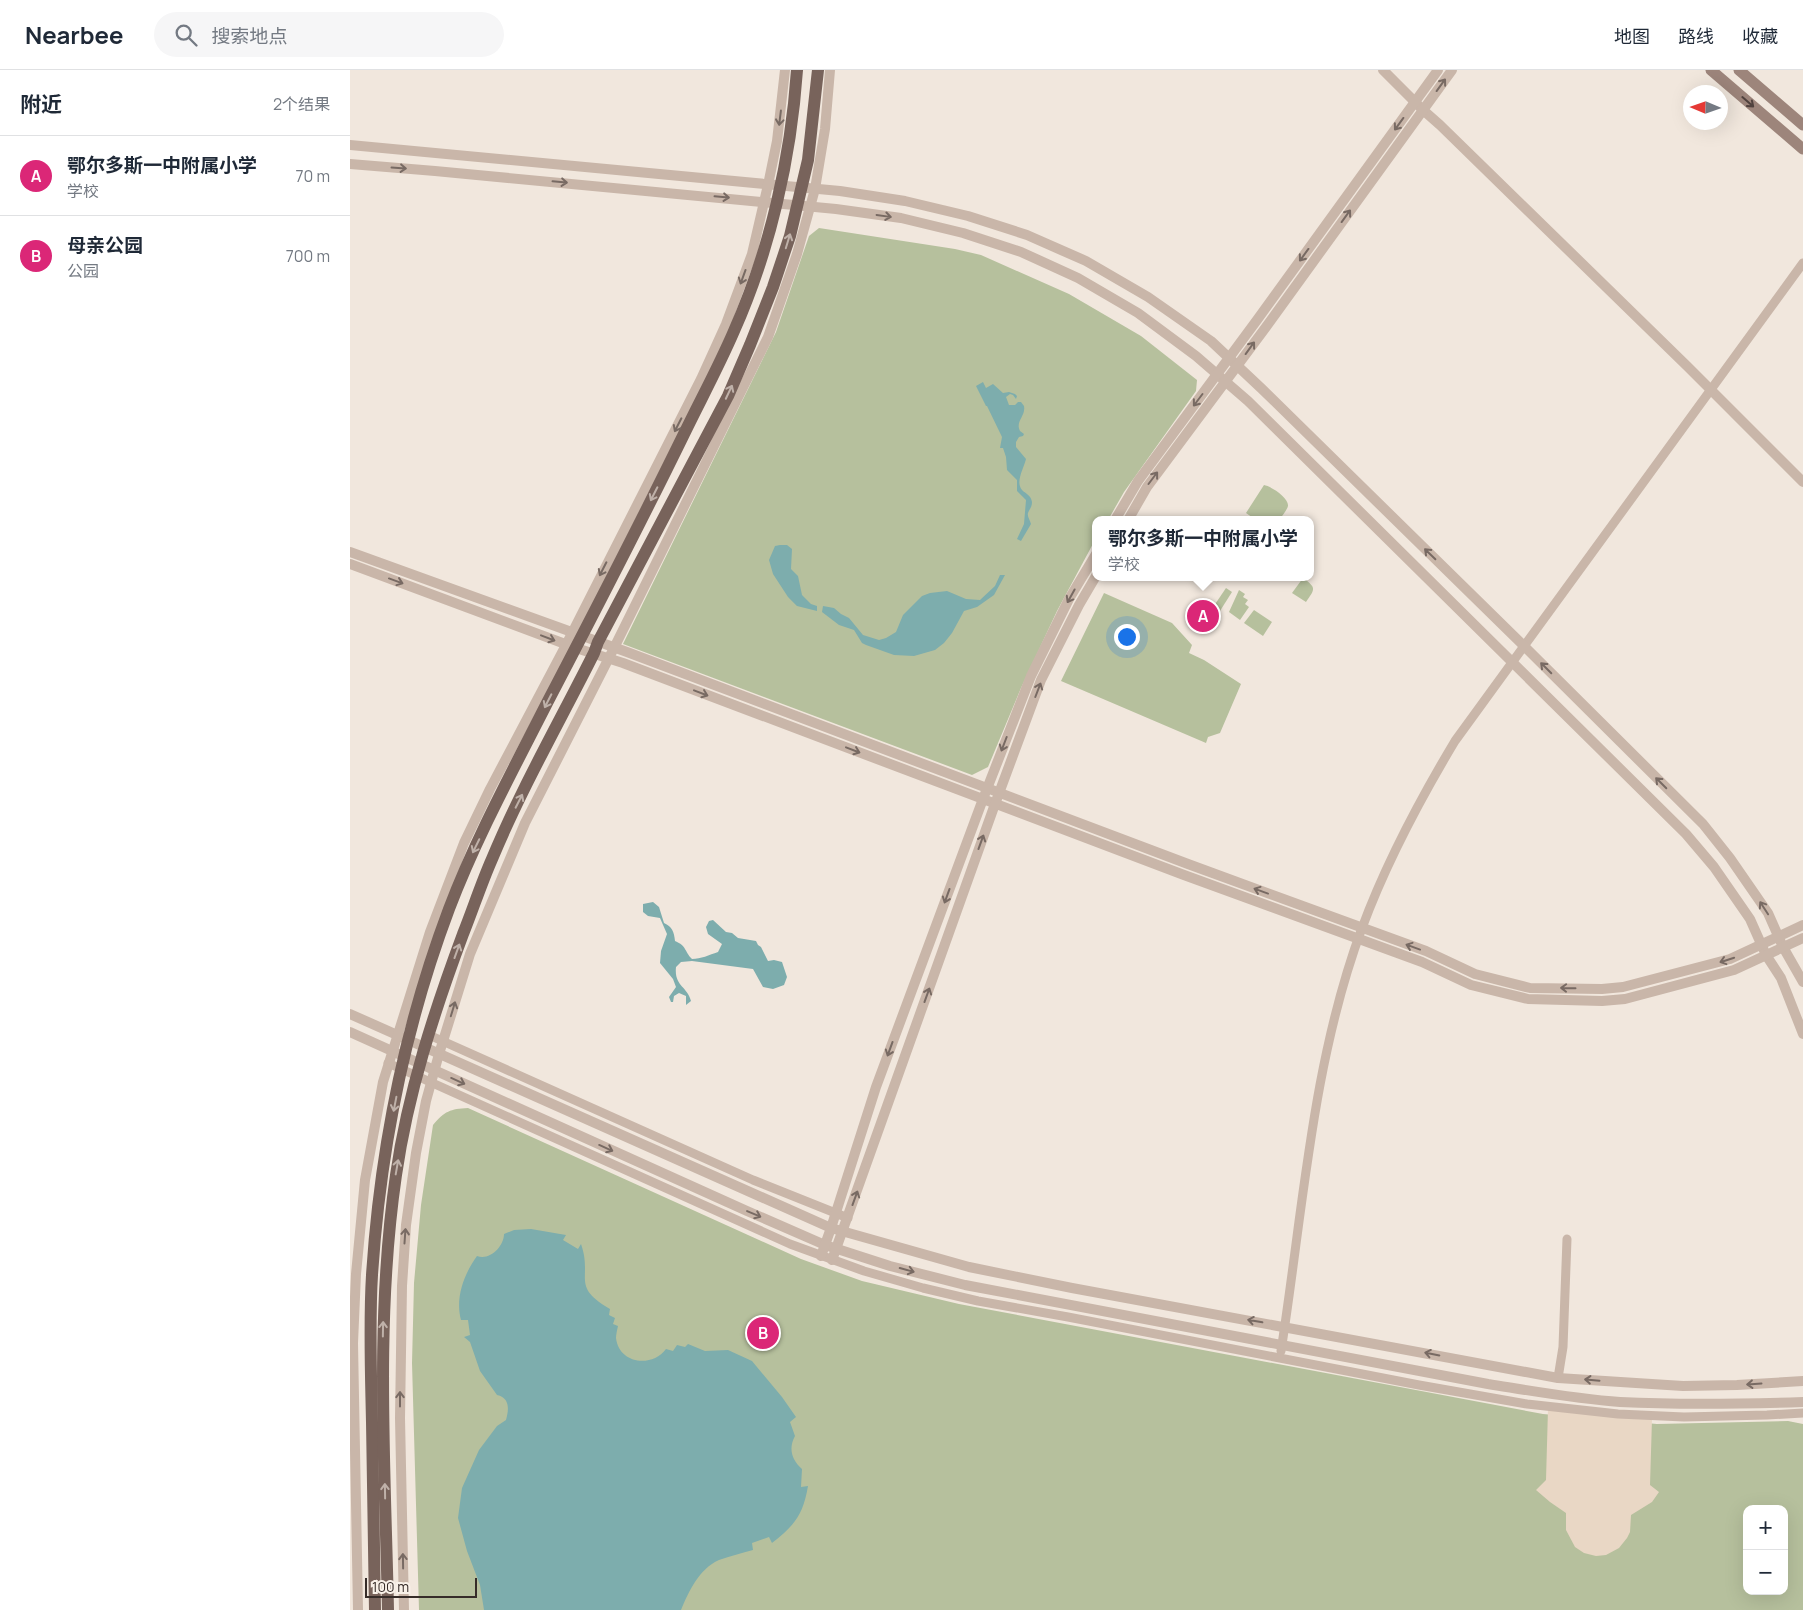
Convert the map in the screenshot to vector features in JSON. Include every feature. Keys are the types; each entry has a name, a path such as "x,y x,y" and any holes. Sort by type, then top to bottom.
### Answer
{"main road":[{"path":"375,1610 370,1342 372,1278 383,1175 404,1056 402,1038 472,854 573,640 666,472 734,330 753,283 774,185 786,160 798,70"},
{"path":"388,1610 383,1335 385,1284 396,1174 420,1064 443,989 492,859 516,806 732,387 750,345 790,236 804,206 808,188 808,160 818,70"},
{"path":"1711,70 1803,149"},
{"path":"1739,70 1803,125"}],"street":[{"path":"774,185 785,70"},
{"path":"808,188 825,129 830,70"},
{"path":"1383,70 1803,482"},
{"path":"1117,516 1138,481 1438,70"},
{"path":"1130,516 1147,487 1452,70"},
{"path":"350,145 808,188 905,201 968,216 1027,235 1086,261 1148,297 1211,341 1704,824 1768,913 1783,947 1803,982"},
{"path":"350,164 770,202 901,218 963,233 1021,252 1078,278 1138,312 1196,356 1248,401 1686,834 1714,867 1750,919 1766,955 1781,978 1803,1034"},
{"path":"404,1610 400,1418 402,1286 406,1225 416,1152 439,1054 470,954 525,823 768,337 796,254 804,206"},
{"path":"1280,1357 1320,1083 1358,939 1386,871 1420,800 1455,741 1803,263"},
{"path":"350,552 573,640"},
{"path":"821,1256 876,1087 987,788 1031,676 1069,599 1092,561"},
{"path":"350,564 596,648 614,648 1426,951 1475,974 1530,988 1602,989 1624,987 1730,959 1803,925"},
{"path":"832,1260 1041,680 1093,581"},
{"path":"596,648 608,658 1422,962 1471,985 1528,999 1602,1001 1626,999 1734,970 1803,938"},
{"path":"350,1014 831,1228 969,1267 1072,1288 1558,1378 1684,1386 1737,1385 1803,1380"},
{"path":"350,1032 825,1245 890,1266 965,1285 1555,1395 1618,1402 1683,1404 1803,1402"},
{"path":"429,1035 753,1180 848,1218"},
{"path":"358,1610 353,1362 356,1274 365,1180 383,1082 392,1050 402,1038"},
{"path":"388,1063 747,1226 821,1256 896,1281 978,1302 1527,1404 1618,1414 1684,1417 1803,1412"},
{"path":"1558,1378 1564,1347 1567,1238"}],"green space":[{"path":"819,228 955,249 981,255 1069,294 1141,336 1197,380 1196,391 1124,492 1110,516 1092,516 1092,546 1057,611 1021,688 988,767 972,775 623,644 776,332 809,236"},
{"path":"1264,485 1279,493 1288,503 1287,509 1282,516 1250,516 1246,513"},
{"path":"1301,581 1307,581 1313,589 1306,602 1292,593"},
{"path":"1226,588 1232,592 1206,633 1199,628"},
{"path":"1239,590 1245,594 1243,597 1248,600 1245,604 1249,607 1240,620 1229,612"},
{"path":"1104,593 1172,623 1192,645 1189,653 1204,660 1241,684 1220,733 1208,737 1206,743 1061,681"},
{"path":"1254,610 1272,622 1263,636 1244,623"},
{"path":"468,1108 801,1259 862,1281 959,1304 1543,1414 1657,1424 1788,1421 1803,1424 1803,1610 419,1610 412,1363 414,1283 421,1205 433,1125 452,1110"}],"shaded area":[{"path":"1548,1409 1652,1419 1650,1485 1659,1492 1652,1502 1631,1515 1630,1532 1627,1538 1619,1548 1606,1555 1596,1556 1584,1553 1575,1547 1566,1530 1566,1513 1536,1490 1546,1480"}],"water":[{"path":"983,382 986,388 993,384 1003,393 1015,394 1017,396 1016,399 1010,394 1006,397 1009,405 1021,402 1024,406 1024,413 1019,427 1020,431 1024,434 1016,442 1016,447 1026,459 1019,483 1032,502 1028,513 1031,524 1021,541 1017,539 1024,524 1026,500 1017,491 1017,480 1007,470 1006,457 1003,448 1000,448 1002,437 976,386"},
{"path":"787,545 792,549 791,569 798,576 802,595 811,604 817,606 817,611 797,606 788,597 773,574 769,560 775,546"},
{"path":"1000,575 1005,575 994,595 977,607 964,611 944,643 935,650 914,656 894,655 866,645 862,643 854,630 839,625 822,612 823,606 834,608 849,618 863,635 879,640 896,632 903,615 922,596 947,591 966,599 980,600 995,586"},
{"path":"653,902 659,907 664,923 672,930 675,941 684,947 692,959 702,958 718,952 722,944 708,934 706,927 709,921 713,920 726,932 732,933 738,938 756,941 768,961 782,962 787,977 784,985 773,989 763,987 753,969 692,961 681,962 676,967 677,978 691,1001 686,1005 686,996 679,993 674,996 673,1002 671,1002 669,997 676,987 673,979 660,963 661,951 667,934 660,918 648,916 643,912 643,904"},
{"path":"531,1229 566,1235 563,1240 578,1249 581,1244 584,1256 586,1287 590,1294 610,1309 609,1315 615,1318 613,1324 618,1326 616,1338 618,1347 629,1358 645,1361 660,1355 666,1349 673,1351 677,1345 685,1347 688,1344 705,1351 728,1350 752,1361 796,1417 790,1422 795,1436 792,1454 802,1469 801,1487 808,1486 797,1519 787,1531 772,1543 769,1537 752,1543 753,1550 719,1560 712,1564 700,1575 681,1610 484,1610 480,1585 467,1551 458,1518 462,1488 479,1450 497,1426 506,1420 508,1405 501,1396 497,1395 480,1371 470,1342 464,1337 470,1335 468,1320 461,1320 459,1303 462,1286 468,1270 477,1256 487,1256 499,1248 504,1234 514,1230"}],"place":[{"name":"鄂尔多斯一中附属小学","path":"1203,616"},
{"name":"母亲公园","path":"763,1333"}]}
